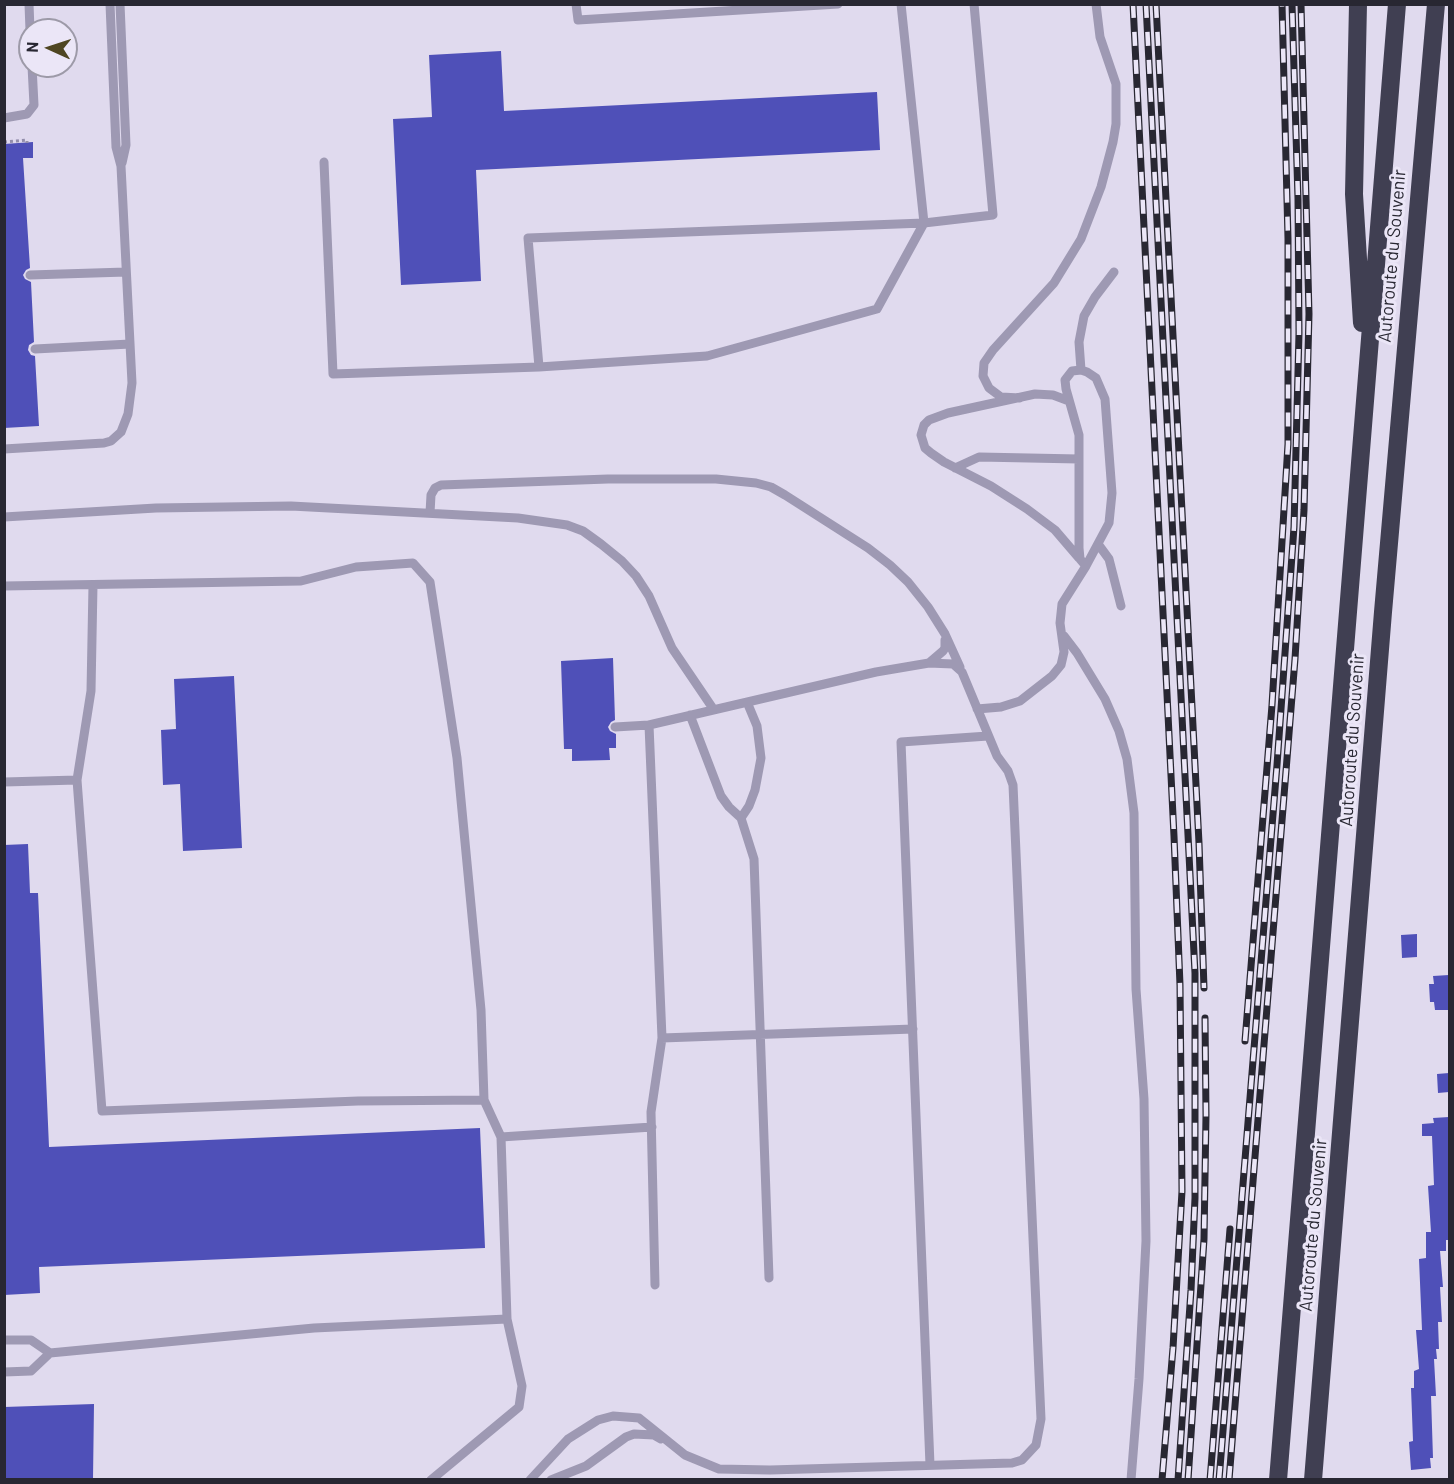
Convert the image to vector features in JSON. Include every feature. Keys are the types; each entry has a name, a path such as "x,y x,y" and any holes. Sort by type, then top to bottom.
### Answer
{"highway":[{"path":"1358,4 1354,194 1366,390"},
{"name":"Autoroute du Souvenir","path":"1278,1479 1398,4"},
{"name":"Autoroute du Souvenir","path":"1313,1479 1392,507 1436,4"}],"lane":[{"path":"4,449 98,444 111,441 125,424 132,392 121,166 116,147 110,4"},
{"path":"120,4 126,146 121,166"},
{"path":"576,4 578,20 838,4"},
{"path":"324,162 333,375 706,356 877,309 924,224 901,4"},
{"path":"539,366 528,238 924,224 993,215 974,4"},
{"path":"1020,399 1001,397 989,388 983,376 984,363 1054,283 1081,239 1101,187 1113,142 1116,124 1116,84 1100,37 1095,4"},
{"path":"4,118 27,114 34,105 33,78"},
{"path":"30,276 126,272"},
{"path":"1080,370 1079,342 1084,316 1114,272"},
{"path":"35,349 130,344"},
{"path":"977,709 1001,707 1020,700 1052,676 1064,652 1064,636 1060,623 1062,603 1083,562 1098,544 1108,523 1112,508 1105,399 1096,378 1080,370 1072,371 1065,380 1068,401 1079,435 1083,562"},
{"path":"1068,401 1044,394 1035,394 948,413 929,420 924,425 921,435 925,448 944,462 991,486 1055,530 1083,562"},
{"path":"956,468 979,457 1079,459"},
{"path":"430,513 431,495 435,488 441,485 608,478 716,479 771,487 868,548 908,582 928,607 945,634 997,756 1008,771 1013,785 1041,1419 1036,1445 1022,1460 1012,1463 719,1469 685,1455 639,1418 613,1416 598,1420 568,1439 530,1479"},
{"path":"4,517 224,506 291,506 537,519 567,525 583,531 622,561 636,576 649,596 672,648 714,710"},
{"path":"1098,544 1109,559 1121,606"},
{"path":"4,586 301,581 356,567 413,562 430,582 457,758 481,1010 484,1100 501,1137 507,1319 522,1386 519,1407 431,1479"},
{"path":"93,585 91,691 77,780 102,1111 358,1101 484,1100"},
{"path":"929,663 945,648 945,634"},
{"path":"1064,636 1105,699 1119,731 1126,759 1134,813 1136,989 1142,1057 1147,1191 1144,1303 1131,1479"},
{"path":"615,727 648,725 876,672 929,663 953,664 962,672"},
{"path":"741,818 755,790 761,758 757,726 747,702"},
{"path":"690,716 721,796 741,818 754,859 768,1278"},
{"path":"648,725 662,1038 651,1112 655,1285"},
{"path":"930,1465 901,742 988,736"},
{"path":"4,782 77,780"},
{"path":"662,1038 913,1029"},
{"path":"501,1137 652,1127"},
{"path":"4,1372 31,1371 50,1353 314,1328 507,1319"},
{"path":"4,1340 31,1340 50,1353"},
{"path":"551,1479 586,1466 626,1437 634,1434 654,1435 666,1440"}],"path":[{"path":"4,142 27,140 27,143"}],"building":[{"path":"501,51 504,111 877,92 880,150 476,170 481,281 401,285 393,119 432,117 429,55"},
{"path":"33,142 33,158 23,158 30,268 23,275 31,282 34,342 29,345 28,350 31,355 35,356 39,426 4,428 4,144"},
{"path":"613,658 615,720 608,727 616,734 616,748 609,748 610,760 572,761 572,749 564,749 561,661"},
{"path":"234,676 242,848 183,851 180,784 163,785 161,730 176,729 174,679"},
{"path":"28,844 30,893 38,893 49,1147 480,1128 485,1248 39,1267 40,1293 4,1295 4,845"},
{"path":"1417,934 1417,957 1402,958 1401,935"},
{"path":"1449,975 1449,1010 1435,1010 1434,1002 1430,1002 1429,984 1434,984 1433,976"},
{"path":"1449,1073 1449,1092 1438,1093 1437,1074"},
{"path":"1449,1117 1449,1240 1446,1240 1446,1251 1440,1251 1443,1287 1440,1287 1442,1322 1438,1322 1439,1349 1436,1349 1437,1359 1434,1359 1436,1396 1431,1396 1433,1458 1430,1458 1431,1468 1411,1470 1409,1442 1413,1441 1411,1388 1414,1388 1414,1371 1419,1369 1416,1330 1422,1330 1419,1259 1426,1258 1426,1232 1431,1232 1428,1186 1434,1185 1432,1136 1422,1136 1422,1124 1434,1123 1433,1118"},
{"path":"94,1404 93,1479 4,1479 4,1407"}],"railway":[{"path":"1133,4 1180,985 1182,1191 1173,1348 1162,1480"},
{"path":"1146,4 1195,973 1195,1198 1178,1480"},
{"path":"1156,4 1199,843 1204,988"},
{"path":"1245,1041 1272,705 1288,444 1288,239 1282,4"},
{"path":"1219,1480 1294,527 1299,333 1298,199 1292,4"},
{"path":"1229,1480 1295,659 1304,510 1309,314 1301,4"},
{"path":"1188,1480 1204,1239 1205,1018"},
{"path":"1210,1480 1230,1229"}]}
